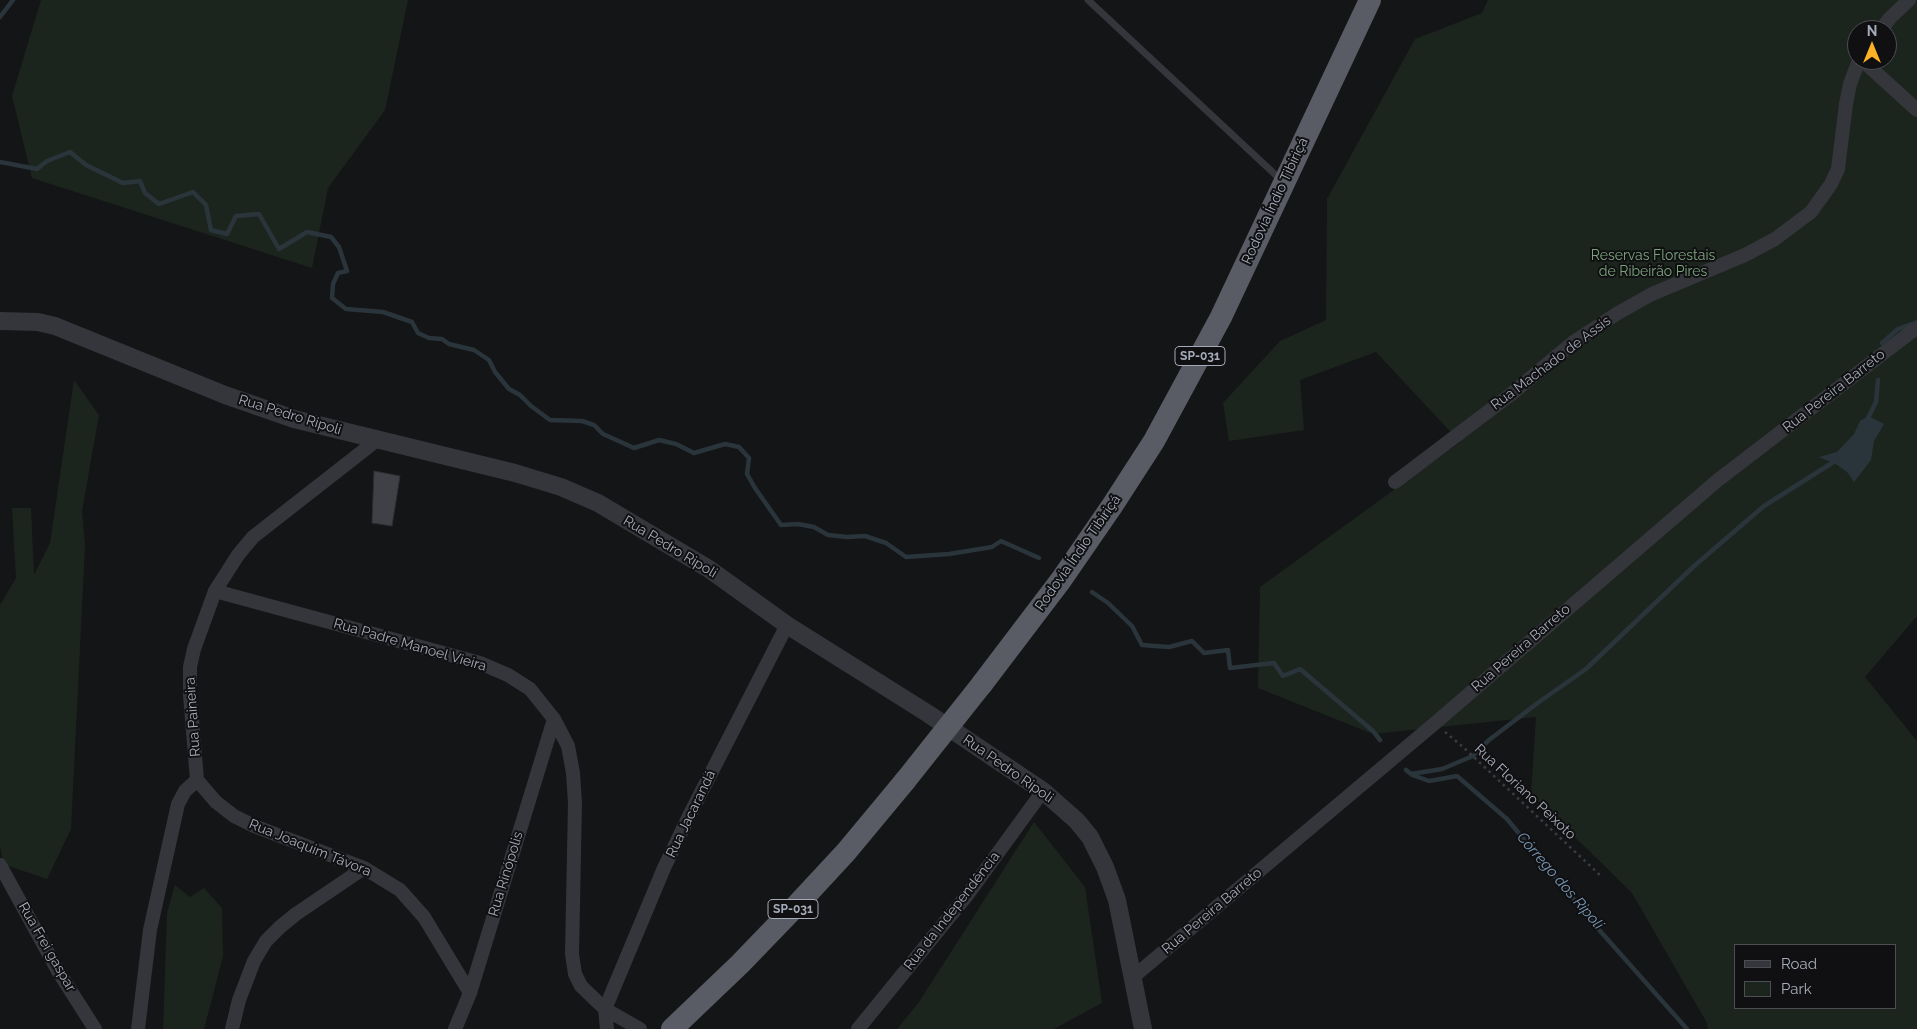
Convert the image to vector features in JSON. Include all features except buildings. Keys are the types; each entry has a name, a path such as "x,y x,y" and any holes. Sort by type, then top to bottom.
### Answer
{"highway":[{"name":"Rodovia Índio Tibiriçá","path":"672,1029 740,964 846,852 982,684 1061,580 1112,506 1154,441 1221,317 1370,0"}],"street":[{"path":"1888,20 1909,0"},
{"name":"Rua Machado de Assis","path":"1396,482 1510,395 1575,341 1618,313 1652,294 1746,255 1775,239 1811,212 1831,184 1838,170 1846,104 1850,84 1856,70"},
{"name":"Rua Machado de Assis","path":"1872,70 1917,110"},
{"name":"Rua Pedro Ripoli","path":"0,321 38,322 55,326 224,395 294,419 515,473 561,488 598,503 709,569 787,625 927,713 1043,791 1077,821 1086,831 1105,867 1117,900 1143,1029"},
{"name":"Rua Pereira Barreto","path":"1132,978 1434,724 1718,480 1917,329"},
{"name":"Rua Paineira","path":"198,780 190,695 190,667 194,649 215,591 238,555 253,537 377,440"},
{"name":"Rua Padre Manoel Vieira","path":"215,591 480,663 508,675 530,689 554,719 568,746 573,772 575,803 572,954 575,974 581,986 605,1009 640,1029"},
{"name":"Rua Jacarandá","path":"605,1009 664,868 787,625"},
{"name":"Rua Rinópolis","path":"455,1029 470,994 554,719"},
{"path":"138,1029 150,930 178,804 185,791 198,780"},
{"name":"Rua Joaquim Távora","path":"198,780 216,802 234,816 254,826 364,868 400,890 424,916 470,994"},
{"name":"Rua da Independência","path":"858,1029 968,894 1043,791"},
{"name":"Rua Frei gaspar","path":"0,865 58,971 95,1029"},
{"path":"232,1029 239,1000 254,961 266,941 296,914 364,868"},
{"path":"605,1009 607,1029"}],"lane":[{"path":"1088,0 1283,182"}],"path":[{"name":"Rua Floriano Peixoto","path":"1434,724 1480,762 1601,876"}],"green space":[{"path":"41,0 408,0 385,110 328,188 312,268 32,178 12,96"},
{"name":"Reservas Florestais de Ribeirão Pires","path":"1488,0 1917,0 1917,616 1865,677 1917,741 1917,1029 1708,1029 1707,1023 1632,893 1531,794 1536,717 1373,734 1258,688 1260,587 1460,442 1376,352 1300,380 1304,430 1229,441 1223,403 1280,341 1326,320 1327,199 1415,39 1482,13"},
{"path":"74,380 99,415 82,511 85,545 71,829 47,879 3,864 0,845 0,605 16,578 12,508 31,508 34,575 50,543"},
{"path":"1034,822 1085,887 1102,1003 1054,1029 897,1029 919,1002"},
{"path":"175,885 190,897 204,888 222,908 223,956 204,1029 163,1029 167,913"}],"shaded area":[{"path":"1868,416 1884,424 1874,441 1871,460 1854,482 1847,472 1836,464 1819,457 1837,452 1854,434 1860,421"}],"waterway":[{"path":"0,17 13,0"},
{"name":"Córrego dos Ripoli","path":"0,162 37,169 47,161 70,152 86,165 123,183 140,181 145,193 159,204 193,192 206,205 211,230 227,234 236,216 259,214 279,249 307,232 331,237 339,247 347,271 338,273 333,284 332,298 346,309 383,312 412,322 418,333 429,338 442,339 449,344 474,350 489,360 495,372 509,389 520,395 550,420 582,421 594,425 603,434 634,448 659,440 676,444 694,453 725,444 739,447 749,458 747,474 781,525 798,524 814,527 828,535 865,536 886,543 906,557 949,554 992,547 1001,541 1039,558"},
{"path":"1882,343 1898,329 1917,322"},
{"path":"1866,422 1876,402 1878,380"},
{"path":"1406,770 1411,774 1442,769 1473,756 1489,740 1586,669 1693,567 1764,506 1832,463 1836,458"},
{"name":"Córrego dos Ripoli","path":"1092,592 1108,603 1132,626 1142,645 1169,647 1192,641 1204,653 1228,650 1230,668 1274,663 1283,676 1300,669 1373,731 1380,740"},
{"name":"Córrego dos Ripoli","path":"1412,775 1429,781 1457,776 1507,819 1601,932 1687,1029"}]}
